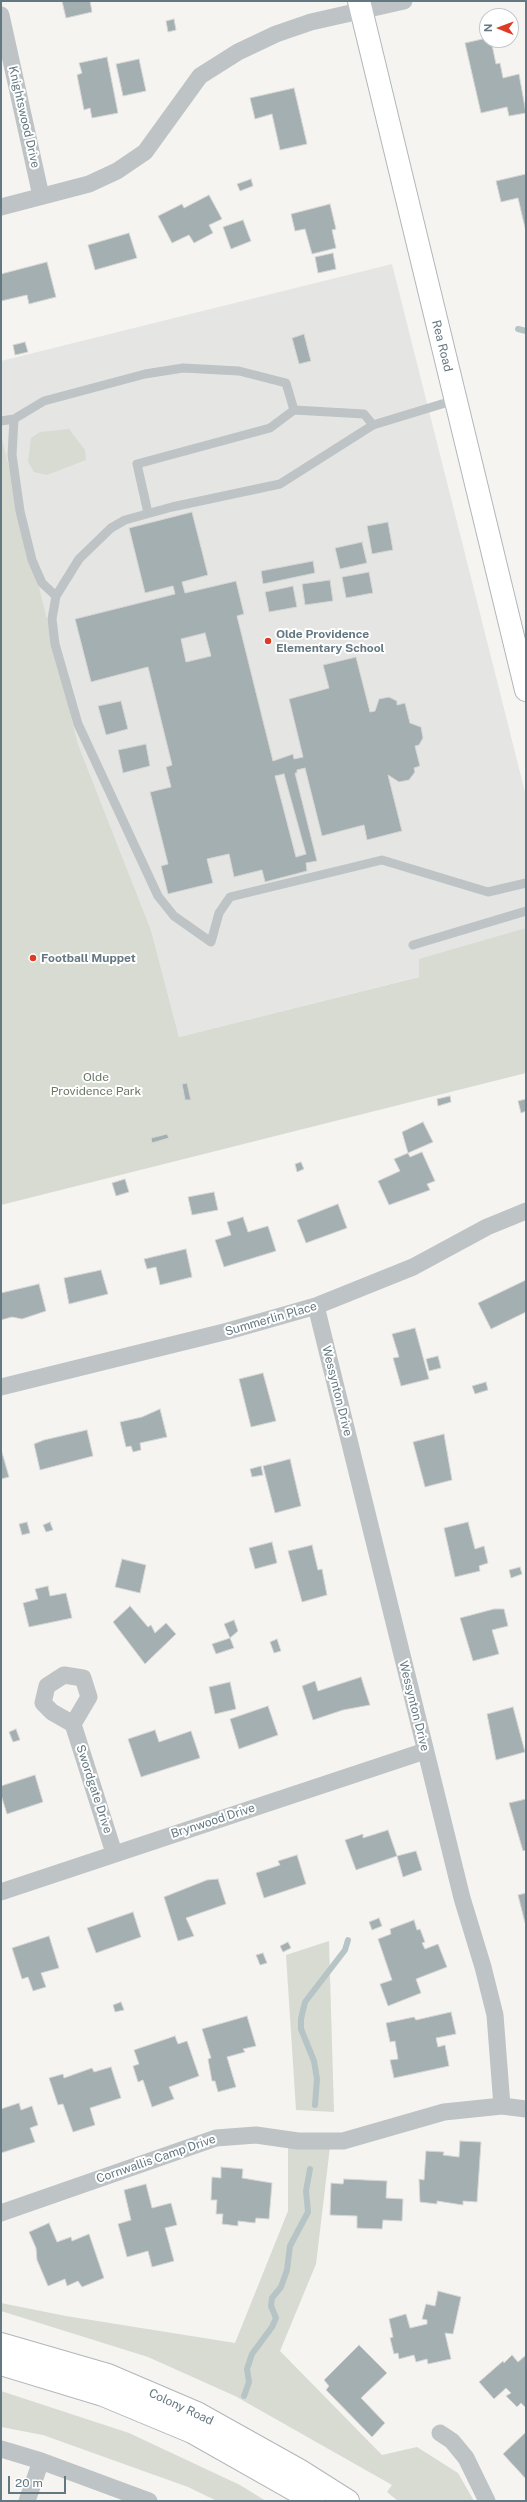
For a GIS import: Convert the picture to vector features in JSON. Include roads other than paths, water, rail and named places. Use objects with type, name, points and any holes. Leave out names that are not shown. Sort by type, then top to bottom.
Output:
[{"type":"main road","name":"Rea Road","points":[[360,6],[526,690]]},
{"type":"main road","name":"Colony Road","points":[[1,2344],[108,2375],[197,2412],[299,2470],[348,2501]]},
{"type":"main road","name":"Colony Road","points":[[1,2364],[103,2395],[192,2432],[314,2501]]},
{"type":"street","points":[[1,206],[90,184],[117,172],[135,160],[162,132],[177,106],[200,76],[238,52],[276,34],[360,6],[404,1]]},
{"type":"street","name":"Knightswood Drive","points":[[1,15],[41,196]]},
{"type":"street","name":"Summerlin Place","points":[[1,1387],[228,1331],[316,1306],[412,1268],[487,1227],[526,1211]]},
{"type":"street","name":"Wessynton Drive","points":[[316,1306],[462,1898],[483,1967],[495,2015],[502,2106]]},
{"type":"street","name":"Swordgate Drive","points":[[73,1724],[114,1854]]},
{"type":"street","name":"Brynwood Drive","points":[[1,1892],[426,1751]]},
{"type":"street","name":"Cornwallis Camp Drive","points":[[1,2213],[216,2138],[256,2135],[298,2141],[343,2141],[444,2112],[502,2106],[526,2109]]},
{"type":"street","points":[[440,2432],[452,2441],[466,2458],[487,2501]]},
{"type":"street","points":[[1,2449],[41,2461],[149,2501]]},
{"type":"street","points":[[27,2501],[41,2461]]},
{"type":"lane","points":[[1,421],[14,419],[44,401],[145,374],[183,368],[239,371],[286,383],[294,410]]},
{"type":"lane","points":[[455,400],[373,425],[280,484],[148,513],[125,520],[111,528],[79,559],[56,596],[52,619],[55,644],[78,724],[158,896],[174,916],[211,942],[219,912],[230,897],[382,860],[488,892],[526,883]]},
{"type":"lane","points":[[148,513],[137,464],[270,428],[294,410],[364,414],[373,425]]},
{"type":"lane","points":[[14,419],[12,455],[20,511],[32,560],[42,582],[56,596]]},
{"type":"lane","points":[[413,945],[526,911]]},
{"type":"waterway","points":[[518,329],[526,331]]},
{"type":"waterway","points":[[315,2105],[317,2079],[314,2061],[301,2029],[301,2019],[305,2002],[345,1950],[348,1940]]},
{"type":"waterway","points":[[244,2396],[249,2382],[247,2369],[252,2354],[272,2327],[276,2318],[271,2306],[272,2298],[281,2287],[287,2270],[290,2246],[308,2212],[306,2191],[310,2169]]},
{"type":"place","name":"Olde Providence Elementary School","points":[[268,641]]},
{"type":"place","name":"Football Muppet","points":[[33,958]]},
{"type":"park label","name":"Olde Providence Park","points":[[96,1084]]}]
